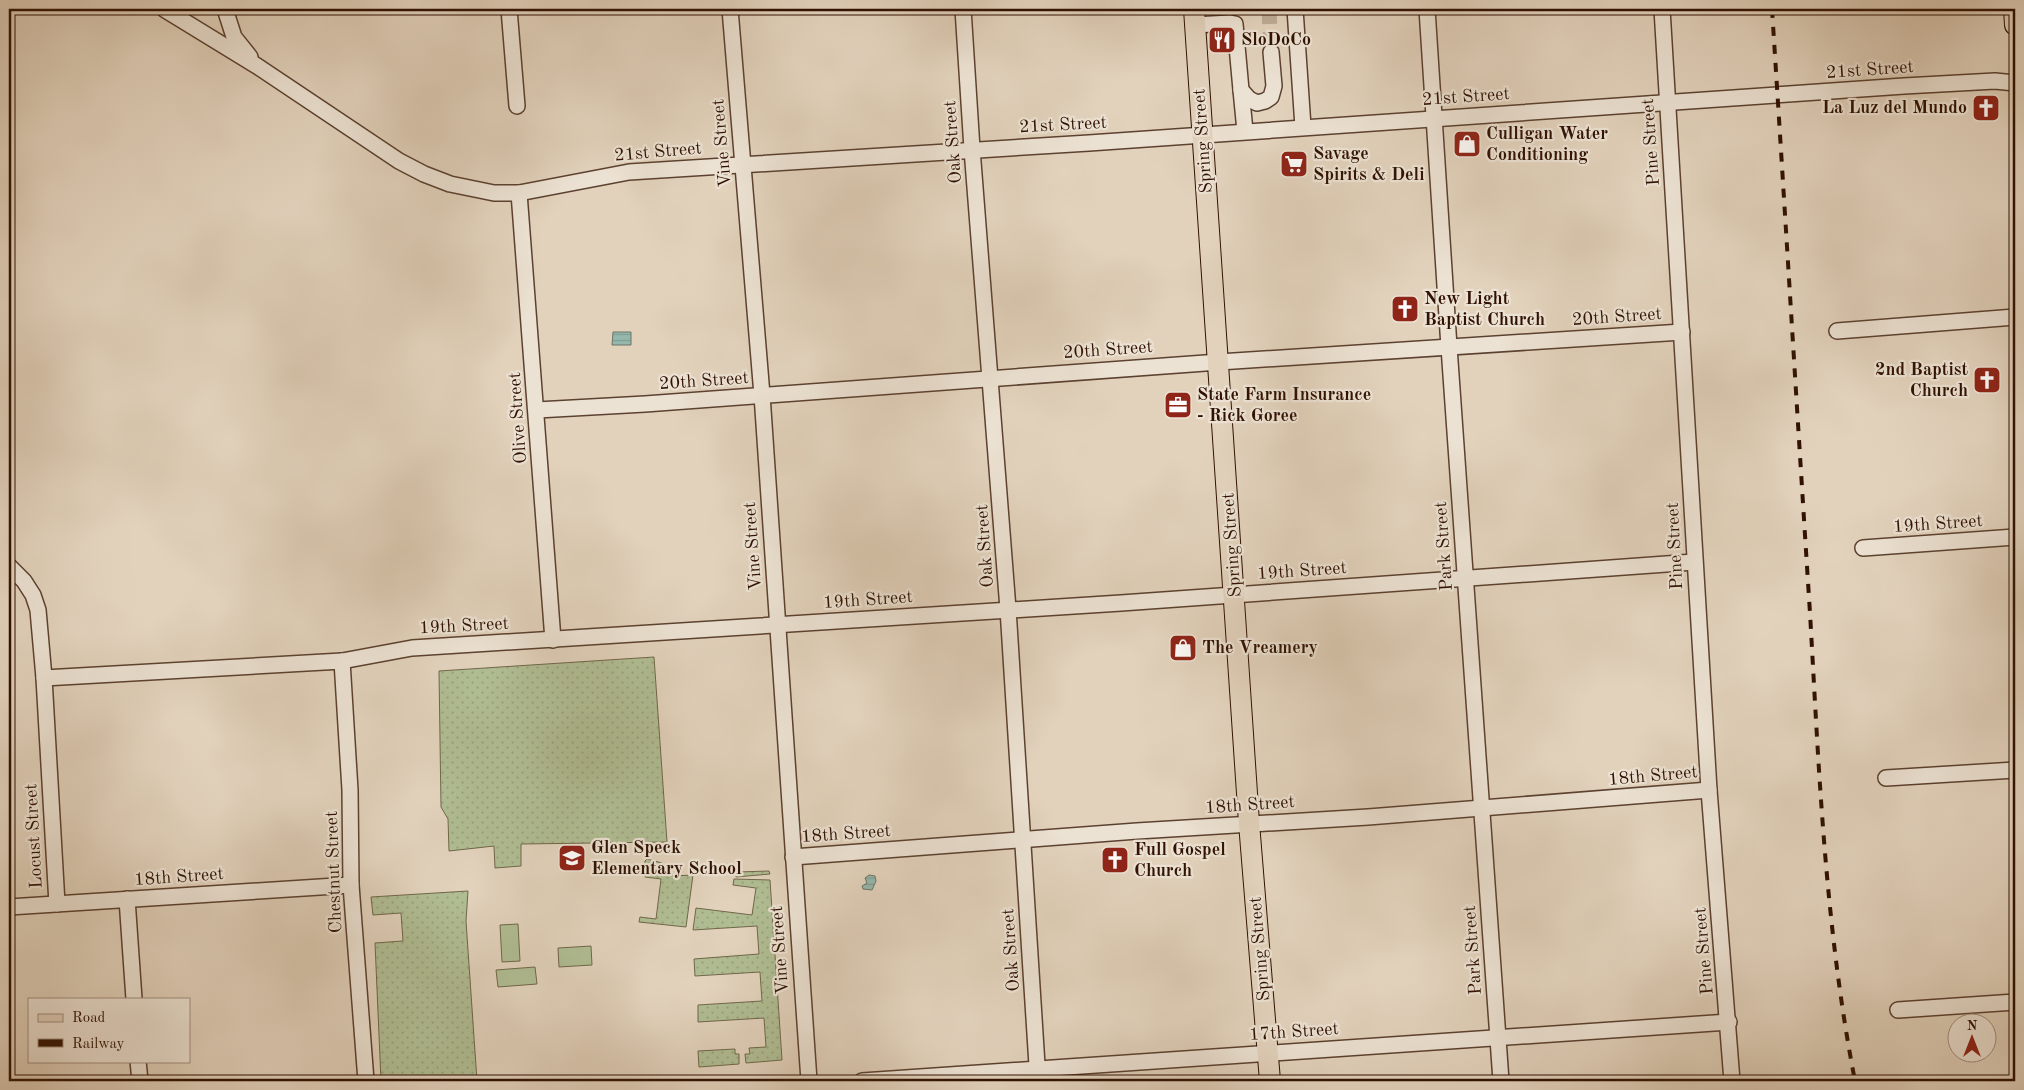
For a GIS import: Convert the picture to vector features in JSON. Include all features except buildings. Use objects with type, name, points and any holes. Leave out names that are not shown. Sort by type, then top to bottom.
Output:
[{"type":"main road","points":[[2014,9],[2015,25]]},
{"type":"main road","name":"Spring Street","points":[[1195,17],[1249,824],[1270,1081]]},
{"type":"street","name":"21st Street","points":[[164,9],[257,66],[399,161],[424,174],[450,184],[494,193],[519,193],[629,172],[1089,143],[1904,86],[1996,81],[2015,83]]},
{"type":"street","points":[[225,9],[234,38],[257,66]]},
{"type":"street","points":[[509,9],[517,106]]},
{"type":"street","name":"Vine Street","points":[[730,9],[762,395],[808,1081]]},
{"type":"street","name":"Oak Street","points":[[963,9],[1008,609],[1038,1076]]},
{"type":"street","points":[[1295,9],[1303,127]]},
{"type":"street","name":"Park Street","points":[[1427,9],[1501,1081]]},
{"type":"street","name":"Pine Street","points":[[1662,9],[1694,562],[1709,790],[1732,1081]]},
{"type":"street","points":[[1195,17],[1224,16],[1235,24],[1245,131]]},
{"type":"street","points":[[1241,90],[1249,99],[1257,103],[1271,97],[1274,86],[1271,52]]},
{"type":"street","name":"Olive Street","points":[[519,193],[553,640]]},
{"type":"street","points":[[1837,331],[2015,317]]},
{"type":"street","name":"20th Street","points":[[537,410],[990,377],[1682,332]]},
{"type":"street","name":"19th Street","points":[[1863,548],[2015,537]]},
{"type":"street","name":"19th Street","points":[[44,678],[342,661],[412,648],[1235,595],[1694,562]]},
{"type":"street","name":"Locust Street","points":[[9,566],[24,581],[33,595],[38,610],[44,678],[57,904]]},
{"type":"street","name":"Chestnut Street","points":[[342,661],[350,790],[351,885],[366,1081]]},
{"type":"street","points":[[1886,778],[2015,770]]},
{"type":"street","name":"18th Street","points":[[792,857],[1368,817],[1709,790]]},
{"type":"street","name":"18th Street","points":[[9,907],[351,885]]},
{"type":"street","points":[[127,899],[134,998]]},
{"type":"street","points":[[1898,1010],[2015,1002]]},
{"type":"street","name":"17th Street","points":[[862,1081],[1038,1076],[1268,1052],[1728,1022]]},
{"type":"street","points":[[138,1062],[140,1081]]},
{"type":"green space","points":[[654,657],[667,842],[521,844],[521,866],[495,868],[494,846],[449,851],[448,819],[441,807],[439,671]]},
{"type":"green space","points":[[647,859],[662,863],[664,873],[672,873],[672,876],[693,875],[686,927],[639,922],[640,917],[656,919],[661,879],[645,877],[645,861]]},
{"type":"green space","points":[[769,871],[770,874],[736,877],[737,872]]},
{"type":"green space","points":[[734,879],[770,880],[782,1060],[746,1063],[745,1054],[750,1054],[749,1048],[766,1047],[764,1018],[698,1022],[698,1005],[762,1001],[760,972],[695,976],[694,959],[759,954],[757,926],[693,930],[696,908],[752,915],[756,888],[733,885]]},
{"type":"green space","points":[[468,891],[466,921],[477,1081],[381,1081],[375,943],[403,941],[401,913],[373,915],[371,897]]},
{"type":"green space","points":[[518,924],[520,961],[502,962],[500,925]]},
{"type":"green space","points":[[591,946],[592,965],[559,967],[558,948]]},
{"type":"green space","points":[[535,967],[537,984],[498,987],[496,970]]},
{"type":"green space","points":[[735,1049],[735,1054],[739,1054],[739,1064],[699,1067],[698,1051]]},
{"type":"water","points":[[613,332],[631,332],[631,345],[612,345]]},
{"type":"water","points":[[869,875],[875,876],[876,881],[872,890],[863,889],[862,886],[867,883],[865,878]]},
{"type":"tunnel","points":[[1269,9],[1271,52]]},
{"type":"railway","points":[[1772,9],[1820,789],[1830,907],[1845,1023],[1855,1081]]},
{"type":"place","name":"SloDoCo","points":[[1222,40]]},
{"type":"place","name":"La Luz del Mundo","points":[[1986,108]]},
{"type":"place","name":"Culligan Water Conditioning","points":[[1467,144]]},
{"type":"place","name":"Savage Spirits & Deli","points":[[1294,164]]},
{"type":"place","name":"New Light Baptist Church","points":[[1405,309]]},
{"type":"place","name":"2nd Baptist Church","points":[[1987,380]]},
{"type":"place","name":"State Farm Insurance - Rick Goree","points":[[1178,405]]},
{"type":"place","name":"The Vreamery","points":[[1183,648]]},
{"type":"place","name":"Glen Speck Elementary School","points":[[572,858]]},
{"type":"place","name":"Full Gospel Church","points":[[1115,860]]}]
